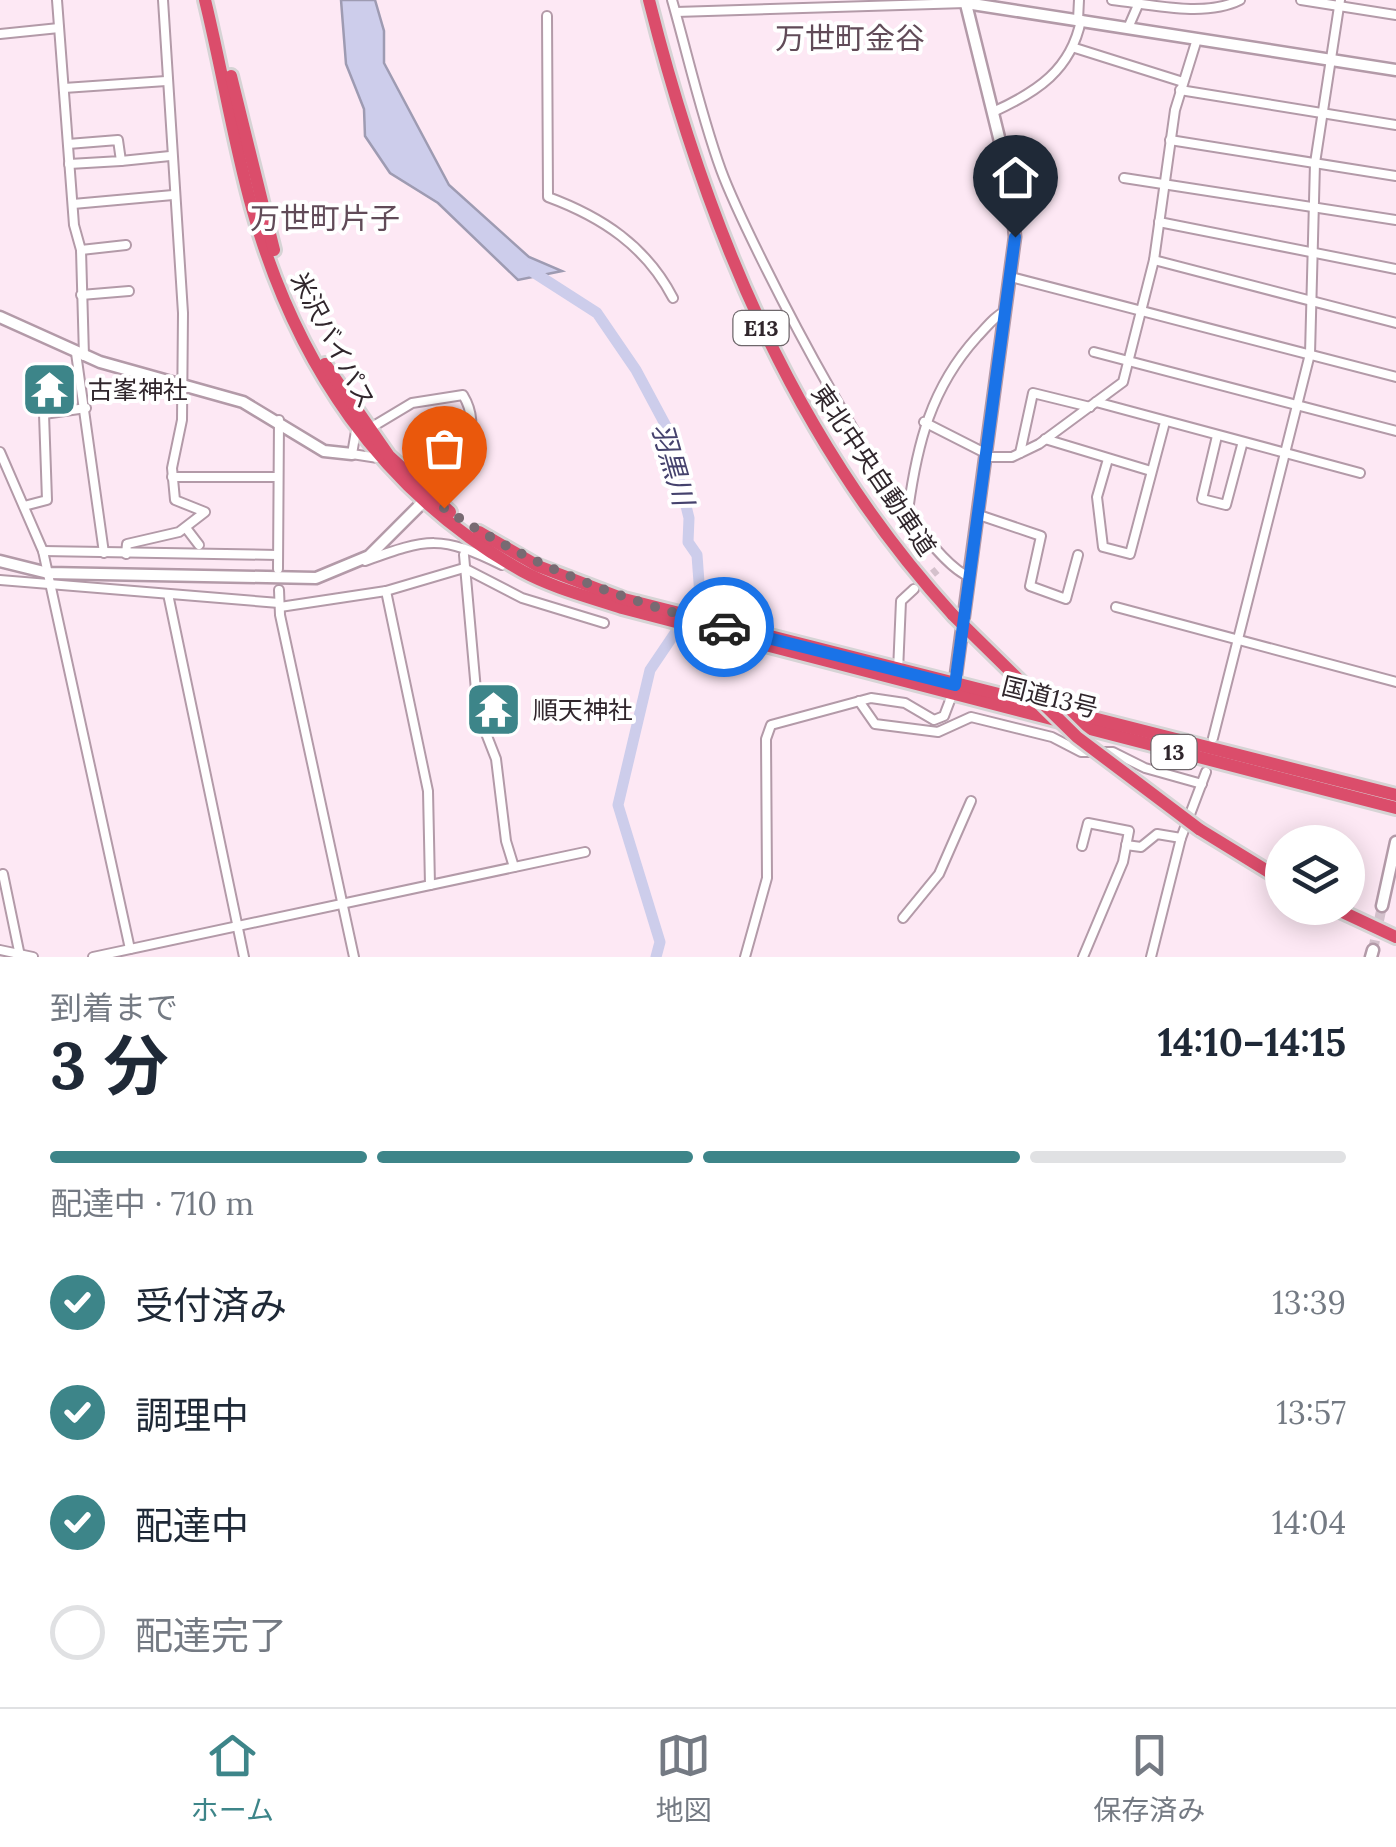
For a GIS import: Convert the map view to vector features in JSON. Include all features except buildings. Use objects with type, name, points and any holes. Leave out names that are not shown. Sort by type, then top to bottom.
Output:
[{"type":"highway","name":"米沢バイパス","points":[[205,0],[263,246],[303,342],[362,431],[427,499]]},
{"type":"highway","name":"米沢バイパス","points":[[214,0],[272,244],[317,350],[378,458],[427,499]]},
{"type":"highway","name":"東北中央自動車道","points":[[652,0],[699,176],[770,348],[864,504],[956,613],[1077,738],[1199,826],[1265,867]]},
{"type":"highway","name":"国道13号","points":[[427,499],[535,576],[623,604],[739,637],[1396,795]]},
{"type":"highway","name":"国道13号","points":[[427,499],[526,560],[623,604]]},
{"type":"highway","name":"国道13号","points":[[739,637],[898,672],[1396,808]]},
{"type":"highway","points":[[1365,918],[1396,934]]},
{"type":"highway","points":[[1365,921],[1396,934]]},
{"type":"street","points":[[58,0],[72,204],[81,250],[80,355],[104,553]]},
{"type":"street","points":[[126,554],[126,544],[186,528],[205,512],[175,500],[172,477],[183,384],[183,313],[170,156],[164,0]]},
{"type":"street","points":[[672,0],[734,201],[833,396],[946,563],[970,577]]},
{"type":"street","points":[[735,0],[735,11]]},
{"type":"street","points":[[1038,13],[1039,0]]},
{"type":"street","points":[[993,112],[1039,91],[1075,48],[1079,0]]},
{"type":"street","points":[[1112,0],[1138,6],[1222,7],[1240,0]]},
{"type":"street","points":[[1302,0],[1340,3],[1396,15]]},
{"type":"street","points":[[745,957],[767,878],[767,732],[778,722],[859,701],[893,700],[934,720],[944,716],[954,690],[1011,277],[1014,214],[965,2]]},
{"type":"street","points":[[676,12],[995,3],[1396,70]]},
{"type":"street","points":[[1213,738],[1310,354],[1315,163],[1340,3]]},
{"type":"street","points":[[1128,28],[1138,6]]},
{"type":"street","points":[[547,16],[548,197],[609,224],[642,254],[673,298]]},
{"type":"street","points":[[0,34],[60,28]]},
{"type":"street","points":[[924,422],[987,456],[1020,452],[1045,439],[1123,382],[1154,260],[1170,140],[1197,39]]},
{"type":"street","points":[[1075,48],[1182,86],[1396,125]]},
{"type":"street","points":[[64,88],[166,81]]},
{"type":"street","points":[[68,144],[118,140],[121,161]]},
{"type":"street","points":[[1170,140],[1396,176]]},
{"type":"street","points":[[70,164],[170,156]]},
{"type":"street","points":[[1124,178],[1396,220]]},
{"type":"street","points":[[72,204],[174,195]]},
{"type":"street","points":[[1159,222],[1396,270]]},
{"type":"street","points":[[81,250],[126,246]]},
{"type":"street","points":[[1154,260],[1396,323]]},
{"type":"street","points":[[1011,277],[1396,377]]},
{"type":"street","points":[[81,295],[129,291]]},
{"type":"street","points":[[908,511],[924,422],[953,365],[1006,310]]},
{"type":"street","points":[[0,317],[80,355],[243,402],[324,451],[378,458]]},
{"type":"street","points":[[1094,352],[1396,431]]},
{"type":"street","points":[[1020,452],[1033,393],[1093,404],[1360,474]]},
{"type":"street","points":[[352,454],[362,431],[412,404],[463,395],[470,420],[468,448],[386,543],[358,564]]},
{"type":"street","points":[[24,506],[47,500],[44,414],[86,408]]},
{"type":"street","points":[[278,420],[278,569]]},
{"type":"street","points":[[1108,459],[1097,497],[1102,547],[1130,554],[1165,422]]},
{"type":"street","points":[[1218,436],[1202,499],[1226,505],[1242,444]]},
{"type":"street","points":[[1045,439],[1151,471]]},
{"type":"street","points":[[0,452],[43,551],[130,949]]},
{"type":"street","points":[[172,477],[276,477]]},
{"type":"street","points":[[979,516],[1041,536],[1030,586],[1066,599],[1078,555]]},
{"type":"street","points":[[186,528],[199,545]]},
{"type":"street","points":[[155,538],[156,554]]},
{"type":"street","points":[[0,580],[300,580],[358,564],[407,544],[442,540],[535,576]]},
{"type":"street","points":[[43,551],[278,555]]},
{"type":"street","points":[[464,555],[478,713],[496,759],[506,841],[514,867]]},
{"type":"street","points":[[0,561],[49,579],[280,605],[386,591],[464,568],[522,598],[604,623]]},
{"type":"street","points":[[938,570],[946,563]]},
{"type":"street","points":[[898,672],[901,601],[914,589]]},
{"type":"street","points":[[279,590],[354,957]]},
{"type":"street","points":[[386,591],[429,798],[430,886]]},
{"type":"street","points":[[168,594],[244,957]]},
{"type":"street","points":[[1116,607],[1396,682]]},
{"type":"street","points":[[859,701],[874,724],[938,732],[971,717],[1052,737],[1081,752],[1113,752],[1136,764],[1202,784]]},
{"type":"street","points":[[1151,957],[1182,838],[1206,772]]},
{"type":"street","points":[[902,918],[939,874],[971,801]]},
{"type":"street","points":[[1082,846],[1088,823],[1129,831],[1083,957]]},
{"type":"street","points":[[1126,846],[1142,848],[1158,834],[1182,838]]},
{"type":"street","points":[[1382,906],[1396,842]]},
{"type":"street","points":[[93,957],[586,852]]},
{"type":"street","points":[[4,874],[20,956]]},
{"type":"street","points":[[0,950],[34,957]]},
{"type":"water","points":[[341,0],[375,0],[384,31],[384,63],[449,185],[529,257],[562,271],[518,280],[438,203],[390,173],[365,136],[364,109],[346,64]]},
{"type":"waterway","name":"羽黒川","points":[[530,270],[597,313],[636,370],[666,426],[689,518],[688,542],[697,555],[700,596],[650,670],[618,805],[660,942],[656,957]]},
{"type":"tunnel","points":[[914,589],[937,570]]},
{"type":"tunnel","points":[[1373,950],[1382,906]]},
{"type":"way so far","points":[[444,508],[488,538],[552,572],[624,599],[724,627]]},
{"type":"place","name":"古峯神社","points":[[49,390]]},
{"type":"place","name":"順天神社","points":[[494,710]]},
{"type":"district","name":"万世町金谷","points":[[850,39]]},
{"type":"district","name":"万世町片子","points":[[325,219]]},
{"type":"route","points":[[724,627],[955,685],[1015,237]]}]
